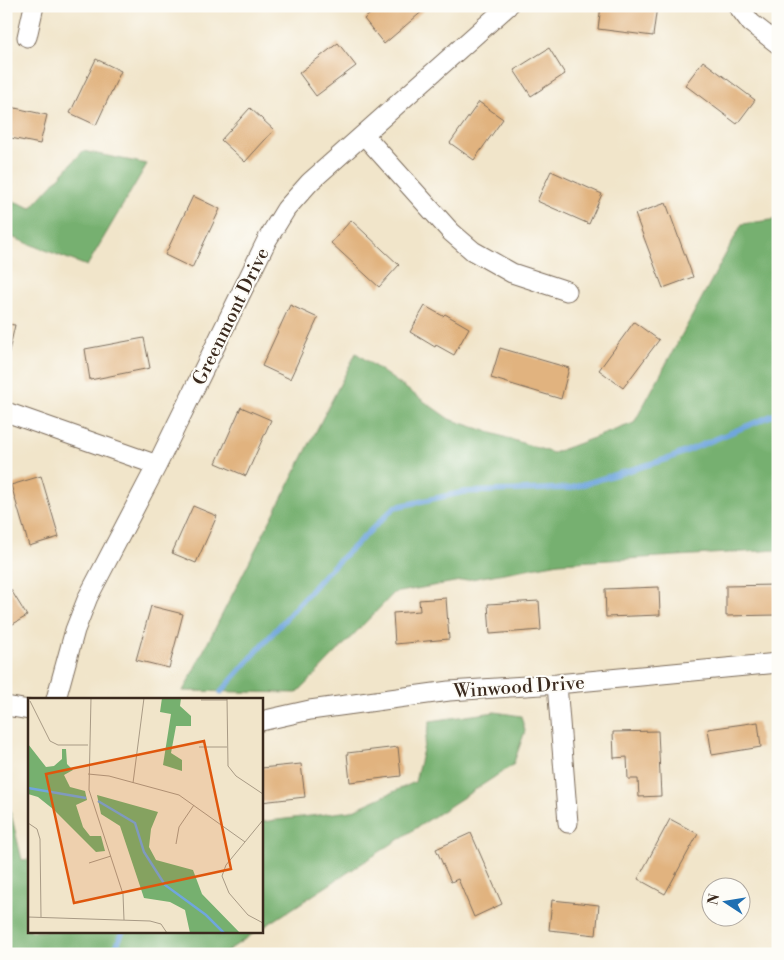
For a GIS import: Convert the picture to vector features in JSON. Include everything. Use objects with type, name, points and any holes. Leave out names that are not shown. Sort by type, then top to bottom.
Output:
[{"type":"street","points":[[27,38],[34,6]]},
{"type":"street","name":"Greenmont Drive","points":[[56,698],[72,638],[88,597],[157,464],[272,232],[286,210],[310,182],[508,6]]},
{"type":"street","points":[[738,6],[751,23],[778,44]]},
{"type":"street","points":[[364,136],[452,232],[474,251],[512,273],[567,291]]},
{"type":"street","points":[[6,412],[157,464]]},
{"type":"street","name":"Winwood Drive","points":[[262,721],[310,710],[372,700],[449,691],[557,684],[778,663]]},
{"type":"street","points":[[557,684],[568,823]]},
{"type":"street","points":[[6,706],[28,710]]},
{"type":"green space","points":[[83,151],[147,164],[87,266],[6,235],[6,198],[31,208]]},
{"type":"green space","points":[[778,219],[778,550],[559,563],[394,593],[297,693],[183,691],[356,353],[449,419],[553,453],[634,423],[742,224]]},
{"type":"green space","points":[[495,712],[521,716],[525,731],[513,765],[262,928],[262,822],[351,811],[415,782],[430,721]]},
{"type":"green space","points":[[6,801],[8,801],[22,860],[28,859],[28,932],[256,932],[223,954],[6,954]]},
{"type":"building","points":[[380,6],[423,6],[425,9],[384,44],[364,19]]},
{"type":"building","points":[[601,6],[657,6],[653,36],[598,29]]},
{"type":"building","points":[[338,43],[356,66],[316,96],[299,73]]},
{"type":"building","points":[[549,48],[565,74],[531,96],[514,70]]},
{"type":"building","points":[[96,59],[121,71],[96,125],[70,113]]},
{"type":"building","points":[[703,61],[755,100],[737,124],[685,85]]},
{"type":"building","points":[[479,102],[503,119],[474,160],[450,143]]},
{"type":"building","points":[[6,106],[47,115],[40,144],[6,137]]},
{"type":"building","points":[[250,108],[274,130],[245,162],[221,140]]},
{"type":"building","points":[[551,171],[602,194],[589,224],[537,201]]},
{"type":"building","points":[[193,196],[220,209],[192,268],[165,255]]},
{"type":"building","points":[[666,203],[693,277],[663,288],[635,214]]},
{"type":"building","points":[[351,220],[399,265],[379,287],[331,243]]},
{"type":"building","points":[[290,305],[318,318],[290,379],[262,366]]},
{"type":"building","points":[[425,306],[443,316],[445,314],[469,328],[454,355],[436,345],[435,347],[410,332]]},
{"type":"building","points":[[634,322],[659,340],[623,388],[599,370]]},
{"type":"building","points":[[6,324],[15,325],[8,356],[6,355]]},
{"type":"building","points":[[144,338],[150,368],[90,380],[85,349]]},
{"type":"building","points":[[500,348],[569,368],[561,399],[491,378]]},
{"type":"building","points":[[241,407],[271,420],[246,476],[216,463]]},
{"type":"building","points":[[41,476],[59,537],[29,546],[11,485]]},
{"type":"building","points":[[193,506],[217,516],[196,563],[172,553]]},
{"type":"building","points":[[775,585],[776,615],[726,616],[726,586]]},
{"type":"building","points":[[659,587],[660,615],[606,617],[605,589]]},
{"type":"building","points":[[11,590],[27,616],[6,628],[6,593]]},
{"type":"building","points":[[446,598],[449,639],[395,644],[393,613],[420,611],[419,600]]},
{"type":"building","points":[[539,601],[541,630],[490,634],[488,604]]},
{"type":"building","points":[[151,606],[183,614],[169,668],[136,660]]},
{"type":"building","points":[[758,722],[761,747],[712,755],[708,729]]},
{"type":"building","points":[[658,731],[661,796],[639,797],[638,779],[628,779],[627,757],[614,758],[613,732]]},
{"type":"building","points":[[398,747],[401,776],[350,782],[347,753]]},
{"type":"building","points":[[301,764],[305,797],[262,802],[262,768]]},
{"type":"building","points":[[670,819],[698,834],[665,894],[638,879]]},
{"type":"building","points":[[471,833],[502,904],[474,917],[458,879],[451,882],[436,849]]},
{"type":"building","points":[[552,900],[599,905],[596,935],[549,930]]},
{"type":"waterway","points":[[221,692],[326,573],[395,507],[464,492],[571,488],[670,458],[778,413]]},
{"type":"waterway","points":[[113,954],[123,932]]}]
